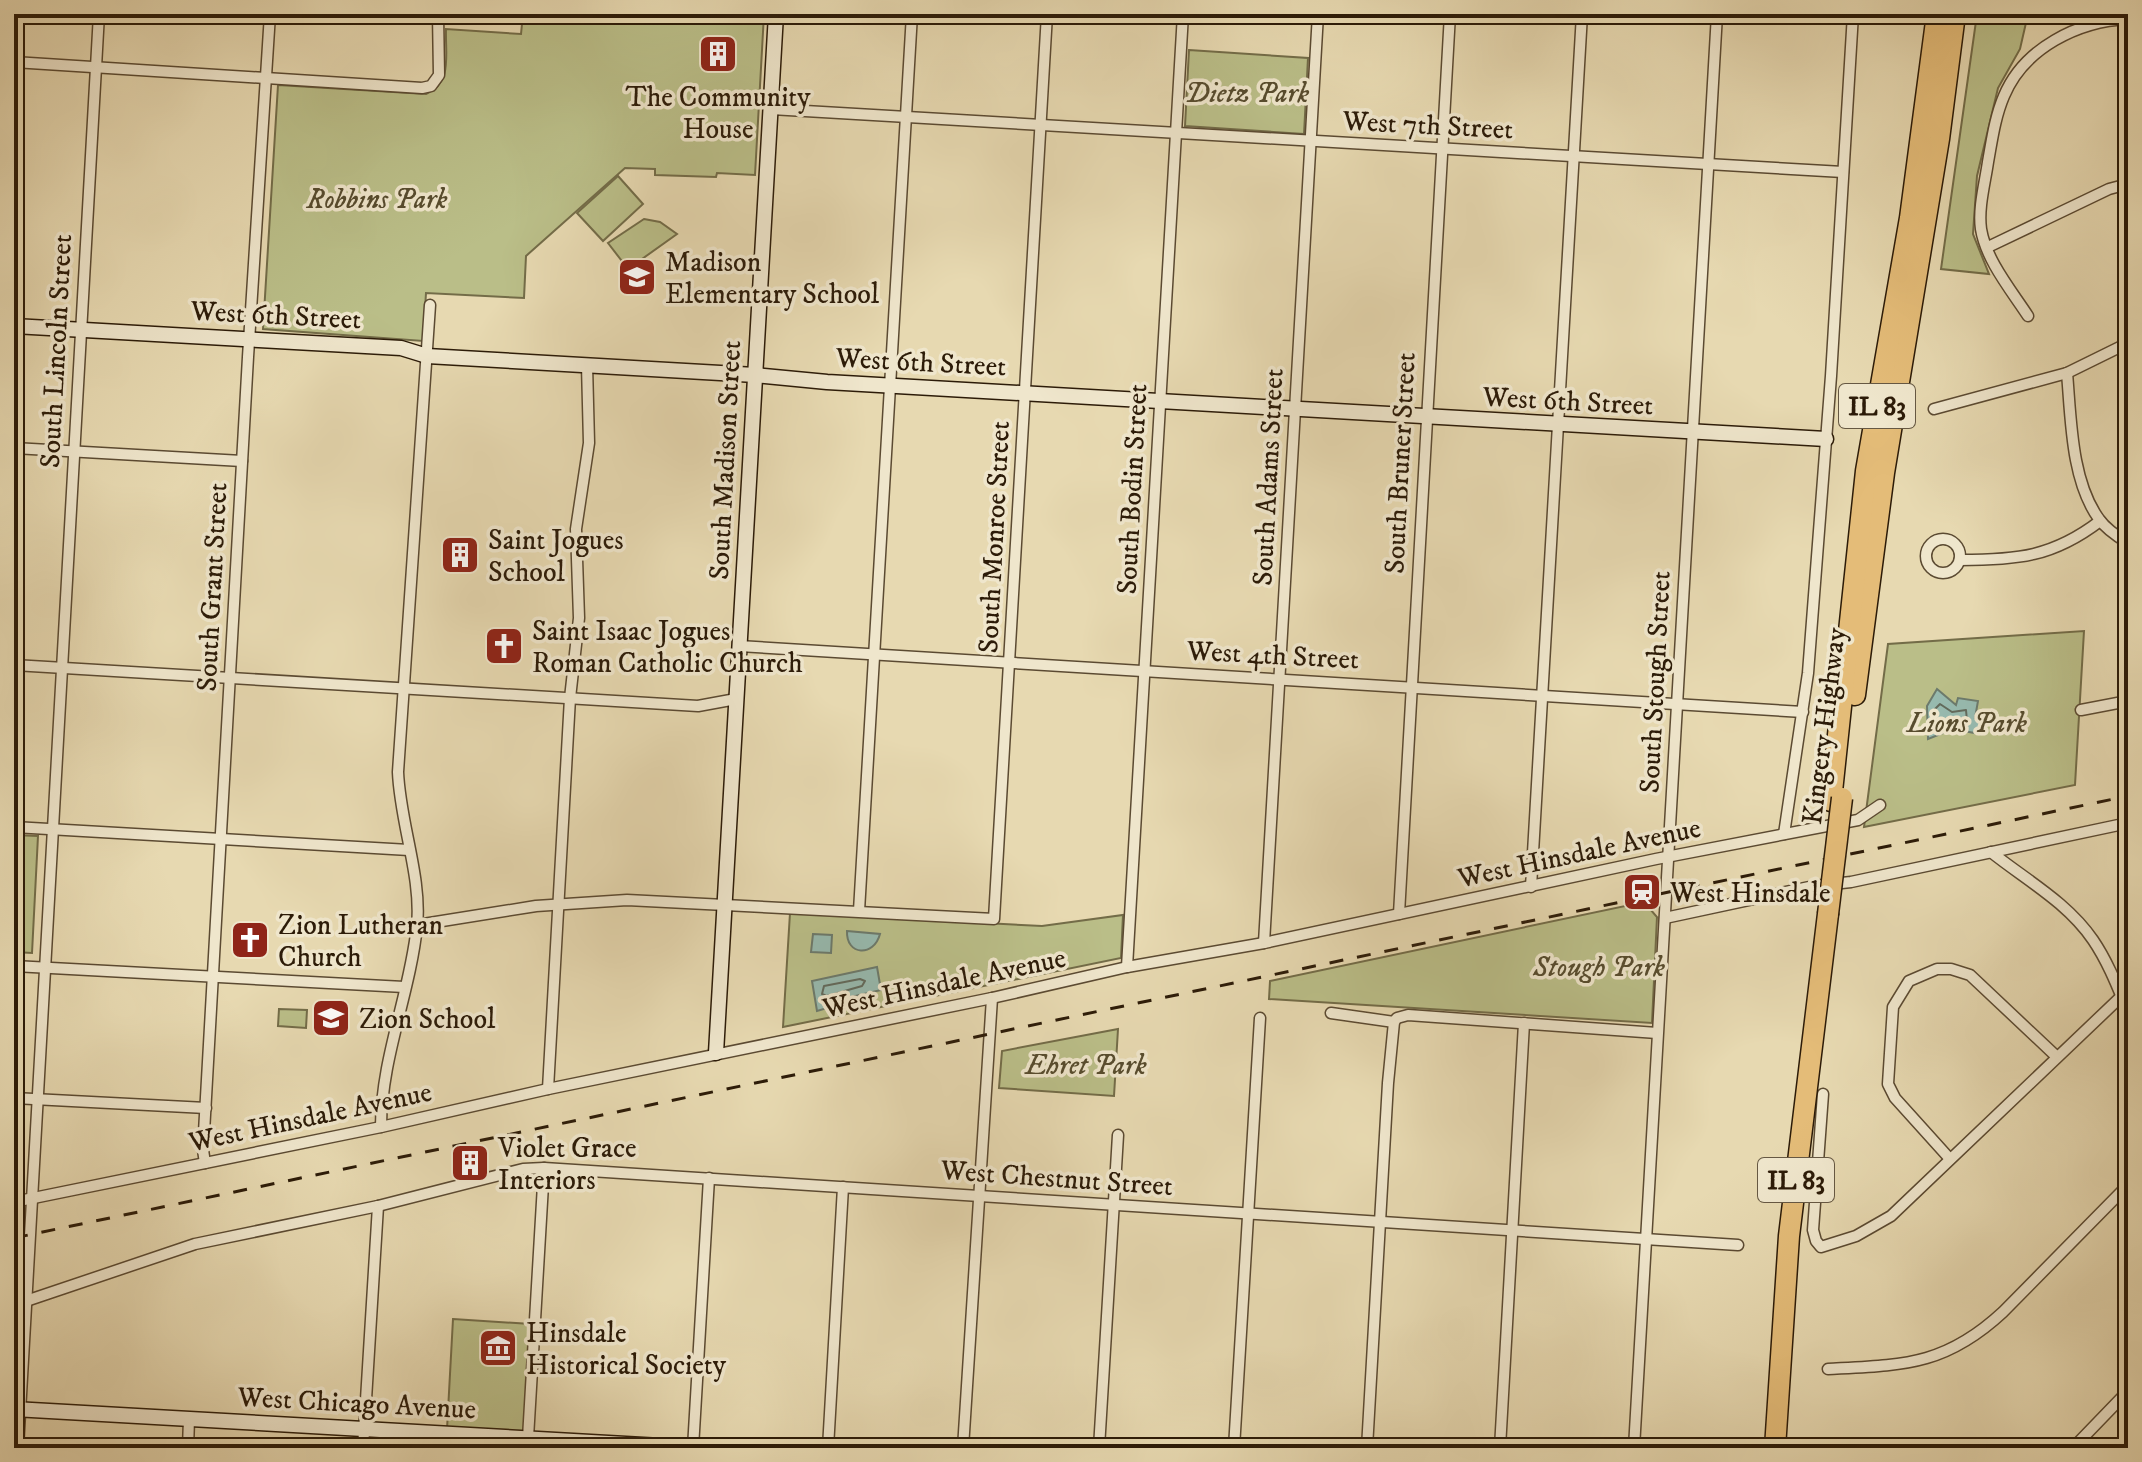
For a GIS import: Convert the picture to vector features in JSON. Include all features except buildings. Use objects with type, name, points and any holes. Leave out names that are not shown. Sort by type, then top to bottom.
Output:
[{"type":"highway","name":"Kingery Highway","points":[[1836,799],[1866,471],[1910,218],[1937,14]]},
{"type":"highway","name":"Kingery Highway","points":[[1775,1448],[1789,1236],[1836,799],[1884,473],[1939,139],[1955,14]]},
{"type":"highway","name":"Kingery Highway","points":[[1763,1448],[1779,1215],[1822,914]]},
{"type":"street","name":"South Lincoln Street","points":[[18,1448],[17,1409],[26,1301],[99,14]]},
{"type":"street","name":"South Grant Street","points":[[205,1163],[242,461],[270,14]]},
{"type":"street","points":[[14,62],[422,88],[436,81],[440,66],[438,14]]},
{"type":"street","name":"South Madison Street","points":[[716,1053],[776,14]]},
{"type":"street","points":[[417,925],[559,904],[627,900],[859,911],[912,14]]},
{"type":"street","name":"South Monroe Street","points":[[859,911],[994,919],[1047,14]]},
{"type":"street","name":"South Bodin Street","points":[[1127,967],[1183,14]]},
{"type":"street","name":"South Adams Street","points":[[1264,943],[1318,14]]},
{"type":"street","name":"South Bruner Street","points":[[1399,914],[1450,14]]},
{"type":"street","points":[[1531,887],[1582,14]]},
{"type":"street","name":"South Stough Street","points":[[1634,1448],[1717,14]]},
{"type":"street","points":[[1784,834],[1808,673],[1853,14]]},
{"type":"street","points":[[2028,316],[2000,273],[1981,229],[1994,130],[2010,84],[2032,56],[2067,34],[2127,17]]},
{"type":"street","name":"West 7th Street","points":[[771,109],[1843,172]]},
{"type":"street","points":[[1988,247],[2109,189],[2128,184]]},
{"type":"street","points":[[381,1127],[388,1059],[417,925],[398,772],[430,305]]},
{"type":"street","name":"West 6th Street","points":[[14,326],[401,348],[427,356],[890,386],[1826,439]]},
{"type":"street","points":[[1934,409],[2067,373],[2128,343]]},
{"type":"street","points":[[548,1089],[570,698],[579,618],[576,529],[589,443],[587,365]]},
{"type":"street","points":[[2067,373],[2076,458],[2091,505],[2100,521],[2128,543]]},
{"type":"street","points":[[14,448],[242,461]]},
{"type":"street","points":[[1960,560],[2020,558],[2041,554],[2078,538],[2100,521]]},
{"type":"street","name":"West 4th Street","points":[[739,646],[1803,712]]},
{"type":"street","points":[[14,665],[698,706],[736,699]]},
{"type":"street","points":[[2081,710],[2128,701]]},
{"type":"street","name":"West Hinsdale Avenue","points":[[14,1202],[381,1127],[716,1053],[992,998],[1127,967],[1264,943],[1858,820],[1880,805]]},
{"type":"street","points":[[1665,918],[2128,823]]},
{"type":"street","points":[[14,827],[409,850]]},
{"type":"street","points":[[1991,852],[2049,894],[2080,923],[2125,993],[2128,1012]]},
{"type":"street","points":[[14,966],[404,987]]},
{"type":"street","points":[[1950,1159],[1895,1098],[1888,1084],[1892,1014],[1897,999],[1909,981],[1937,969],[1951,969],[1970,975],[2057,1057]]},
{"type":"street","points":[[1823,1094],[1813,1230],[1821,1247],[1856,1236],[1891,1216],[2125,993]]},
{"type":"street","points":[[963,1448],[992,998]]},
{"type":"street","points":[[1331,1013],[1396,1020],[1408,1015],[1657,1033]]},
{"type":"street","points":[[1234,1448],[1260,1018]]},
{"type":"street","points":[[1367,1448],[1388,1083],[1396,1020]]},
{"type":"street","points":[[1500,1448],[1524,1023]]},
{"type":"street","points":[[14,1098],[206,1108]]},
{"type":"street","points":[[1099,1448],[1118,1135]]},
{"type":"street","points":[[528,1438],[544,1168]]},
{"type":"street","name":"West Chestnut Street","points":[[26,1301],[195,1244],[378,1206],[523,1169],[544,1168],[1738,1245]]},
{"type":"street","points":[[694,1448],[709,1178]]},
{"type":"street","points":[[1828,1369],[1916,1363],[1961,1345],[2003,1312],[2128,1185]]},
{"type":"street","points":[[828,1448],[843,1187]]},
{"type":"street","points":[[363,1448],[378,1206]]},
{"type":"street","points":[[2073,1448],[2128,1391]]},
{"type":"street","name":"West Chicago Avenue","points":[[17,1409],[528,1438],[559,1444],[694,1448]]},
{"type":"street","points":[[188,1448],[189,1419]]},
{"type":"green space","name":"Robbins Park","points":[[523,14],[764,14],[755,175],[655,175],[655,169],[625,168],[526,256],[524,298],[426,293],[423,341],[263,329],[278,85],[426,94],[435,89],[444,75],[446,29],[521,34]]},
{"type":"green space","points":[[1977,14],[2028,14],[2020,49],[1998,88],[1977,176],[1973,234],[1989,274],[1941,269]]},
{"type":"green space","name":"Dietz Park","points":[[1189,50],[1308,58],[1304,134],[1185,126]]},
{"type":"green space","points":[[618,176],[643,204],[603,241],[577,213]]},
{"type":"green space","points":[[644,219],[660,222],[677,234],[628,269],[608,243]]},
{"type":"green space","name":"Lions Park","points":[[2084,631],[2075,785],[1864,827],[1888,644]]},
{"type":"green space","points":[[14,835],[38,836],[32,953],[14,952]]},
{"type":"green space","name":"Stough Park","points":[[1644,902],[1657,917],[1652,1023],[1269,999],[1270,981]]},
{"type":"green space","points":[[790,913],[1042,926],[1123,915],[1121,958],[783,1027]]},
{"type":"green space","points":[[279,1009],[307,1010],[306,1028],[278,1026]]},
{"type":"green space","name":"Ehret Park","points":[[1118,1029],[1114,1096],[999,1088],[1002,1051]]},
{"type":"green space","points":[[453,1319],[531,1324],[524,1433],[447,1429]]},
{"type":"water","points":[[1937,689],[1956,705],[1958,698],[1978,701],[1975,718],[1983,720],[1980,734],[1953,729],[1928,739],[1927,706]]},
{"type":"water","points":[[847,931],[880,934],[872,947],[861,950],[851,945]]},
{"type":"water","points":[[813,934],[832,935],[831,953],[811,952]]},
{"type":"water","points":[[877,967],[881,990],[834,1001],[834,1006],[817,1011],[812,981]]},
{"type":"railway","points":[[14,1238],[2128,796]]},
{"type":"place","name":"The Community House","points":[[718,54]]},
{"type":"place","name":"Madison Elementary School","points":[[637,277]]},
{"type":"place","name":"Saint Jogues School","points":[[460,555]]},
{"type":"place","name":"Saint Isaac Jogues Roman Catholic Church","points":[[504,646]]},
{"type":"place","name":"West Hinsdale","points":[[1642,892]]},
{"type":"place","name":"Zion Lutheran Church","points":[[250,940]]},
{"type":"place","name":"Zion School","points":[[331,1018]]},
{"type":"place","name":"Violet Grace Interiors","points":[[470,1163]]},
{"type":"place","name":"Hinsdale Historical Society","points":[[498,1348]]}]
